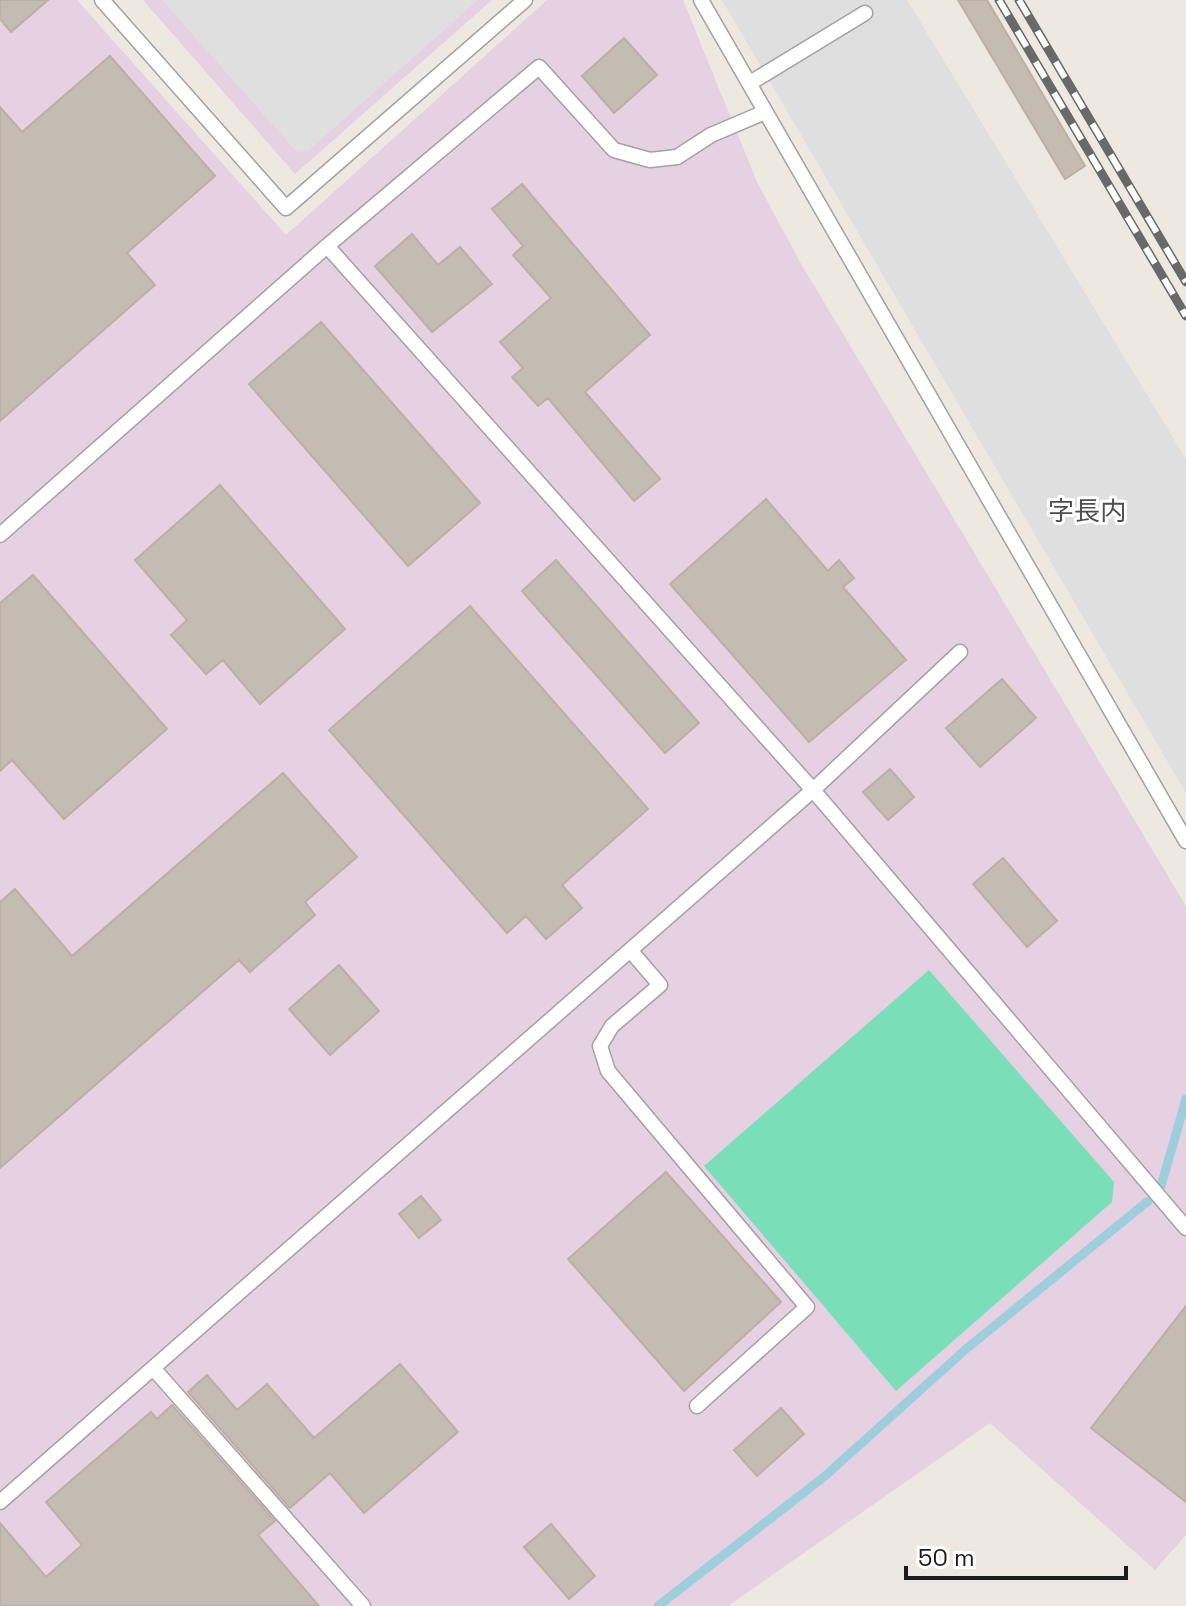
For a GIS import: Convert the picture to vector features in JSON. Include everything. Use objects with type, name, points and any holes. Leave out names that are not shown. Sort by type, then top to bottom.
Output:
[{"type":"lane","points":[[102,0],[286,208],[525,0]]},
{"type":"lane","points":[[701,0],[1186,841]]},
{"type":"lane","points":[[750,83],[865,13]]},
{"type":"lane","points":[[0,535],[327,246],[539,67],[614,150],[650,160],[677,157],[711,135],[765,112]]},
{"type":"lane","points":[[327,246],[813,790],[1186,1228]]},
{"type":"lane","points":[[0,1502],[813,790],[960,652]]},
{"type":"lane","points":[[630,950],[660,985],[612,1026],[600,1046],[608,1071],[807,1307],[697,1406]]},
{"type":"lane","points":[[153,1368],[363,1606]]},
{"type":"shaded area","points":[[0,0],[77,0],[286,235],[547,0],[683,0],[757,182],[800,262],[1186,906],[1186,1535],[1155,1570],[990,1423],[728,1606],[0,1606]]},
{"type":"shaded area","points":[[143,0],[492,0],[295,174]]},
{"type":"shaded area","points":[[162,0],[478,0],[307,152],[296,151]]},
{"type":"shaded area","points":[[722,0],[907,0],[1186,459],[1186,793]]},
{"type":"green space","points":[[929,970],[1114,1182],[1112,1202],[896,1391],[704,1166]]},
{"type":"building","points":[[0,0],[48,0],[11,32],[0,19]]},
{"type":"building","points":[[958,0],[987,0],[1085,166],[1065,179]]},
{"type":"building","points":[[624,38],[657,75],[614,113],[582,76]]},
{"type":"building","points":[[110,56],[215,176],[127,253],[155,285],[0,421],[0,107],[22,132]]},
{"type":"building","points":[[522,184],[650,335],[585,392],[660,479],[634,501],[548,398],[538,406],[512,377],[523,368],[500,342],[551,298],[513,255],[523,246],[492,209]]},
{"type":"building","points":[[412,234],[438,265],[460,247],[492,284],[432,332],[375,266]]},
{"type":"building","points":[[321,322],[480,503],[408,566],[249,384]]},
{"type":"building","points":[[220,485],[345,629],[260,704],[223,660],[206,674],[171,635],[187,620],[135,560]]},
{"type":"building","points":[[766,499],[828,571],[839,560],[854,578],[843,587],[906,660],[809,742],[670,584]]},
{"type":"building","points":[[556,560],[699,723],[665,753],[522,591]]},
{"type":"building","points":[[33,575],[167,729],[64,819],[12,760],[0,771],[0,603]]},
{"type":"building","points":[[470,606],[648,809],[562,885],[582,908],[546,939],[526,916],[507,933],[329,730]]},
{"type":"building","points":[[1002,679],[1036,718],[980,767],[946,728]]},
{"type":"building","points":[[890,769],[914,797],[888,820],[863,792]]},
{"type":"building","points":[[283,773],[357,857],[305,902],[315,915],[250,972],[239,960],[0,1168],[0,902],[15,889],[72,956]]},
{"type":"building","points":[[1003,858],[1057,921],[1027,947],[973,884]]},
{"type":"building","points":[[339,965],[379,1011],[330,1055],[289,1009]]},
{"type":"building","points":[[666,1172],[781,1302],[684,1391],[568,1259]]},
{"type":"building","points":[[421,1196],[441,1220],[419,1238],[399,1214]]},
{"type":"building","points":[[1186,1306],[1186,1502],[1091,1428]]},
{"type":"building","points":[[400,1364],[458,1432],[364,1513],[330,1473],[290,1508],[188,1392],[207,1375],[237,1410],[267,1384],[314,1438]]},
{"type":"building","points":[[172,1405],[275,1521],[258,1535],[319,1606],[0,1606],[0,1523],[46,1577],[82,1545],[46,1502],[151,1412],[157,1419]]},
{"type":"building","points":[[781,1408],[804,1434],[757,1476],[734,1450]]},
{"type":"building","points":[[551,1524],[595,1576],[569,1599],[524,1547]]},
{"type":"waterway","points":[[1161,1186],[1186,1099]]},
{"type":"waterway","points":[[658,1606],[825,1476],[966,1349],[1148,1201]]},
{"type":"railway","points":[[999,0],[1186,316]]},
{"type":"railway","points":[[1019,0],[1186,282]]},
{"type":"district","name":"字長内","points":[[1087,511]]}]
